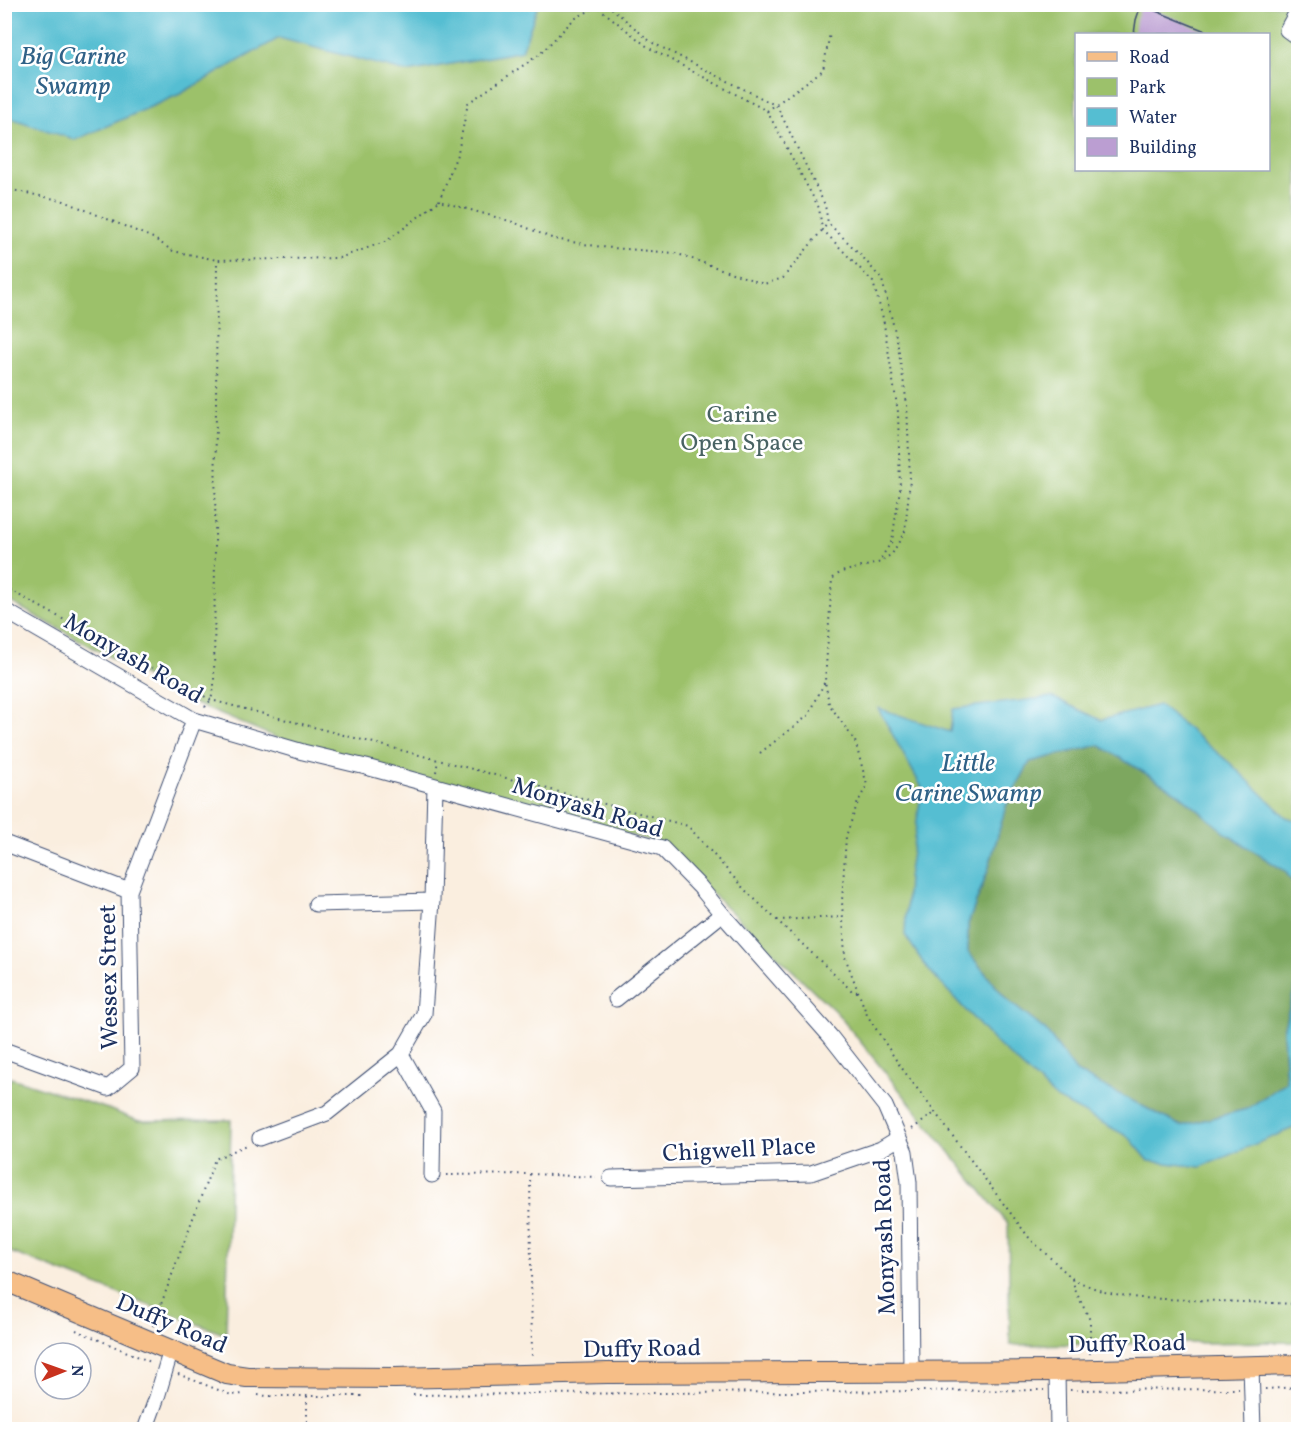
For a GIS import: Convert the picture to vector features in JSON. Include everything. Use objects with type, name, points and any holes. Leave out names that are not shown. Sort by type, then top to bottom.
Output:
[{"type":"main road","name":"Duffy Road","points":[[4,1280],[227,1374],[247,1377],[1057,1371],[1299,1365]]},
{"type":"street","points":[[1293,34],[1298,12]]},
{"type":"street","name":"Monyash Road","points":[[4,610],[194,720],[303,752],[662,849],[700,887],[830,1036],[885,1106],[905,1152],[909,1182],[911,1372]]},
{"type":"street","name":"Wessex Street","points":[[4,1050],[108,1088],[132,1068],[129,891],[194,720]]},
{"type":"street","points":[[260,1138],[327,1113],[401,1054],[423,1014],[432,901],[435,786]]},
{"type":"street","points":[[4,843],[129,891]]},
{"type":"street","points":[[316,904],[432,901]]},
{"type":"street","points":[[616,999],[722,914]]},
{"type":"street","points":[[401,1054],[433,1111],[432,1175]]},
{"type":"street","name":"Chigwell Place","points":[[611,1178],[811,1173],[881,1149],[899,1138]]},
{"type":"street","points":[[145,1430],[171,1350]]},
{"type":"street","points":[[1251,1366],[1253,1430]]},
{"type":"street","points":[[1057,1371],[1058,1430]]},
{"type":"path","points":[[607,4],[651,42],[777,106],[825,205],[828,223],[861,255],[882,280],[897,340],[907,404],[910,480],[905,531],[892,554],[878,563],[841,572],[832,579],[825,681],[829,704],[855,741],[867,785],[858,802],[846,836],[842,901],[845,957],[867,1015],[898,1063],[1030,1239],[1071,1277],[1104,1292],[1139,1298],[1299,1304]]},
{"type":"path","points":[[4,190],[64,201],[153,238],[173,251],[217,260],[339,258],[387,241],[439,201],[458,152],[468,103],[540,54],[574,19],[595,6],[649,48],[767,111],[819,208],[822,229],[873,282],[883,318],[898,411],[900,489],[892,541],[878,563]]},
{"type":"path","points":[[767,111],[777,106],[823,70],[830,33]]},
{"type":"path","points":[[439,201],[513,222],[554,239],[601,247],[675,253],[764,284],[783,278],[828,223]]},
{"type":"path","points":[[194,720],[211,700],[214,688],[217,260]]},
{"type":"path","points":[[4,587],[211,700],[688,826],[746,890],[852,992],[858,992]]},
{"type":"path","points":[[760,753],[809,715],[825,681]]},
{"type":"path","points":[[853,800],[858,802]]},
{"type":"path","points":[[777,920],[843,917]]},
{"type":"path","points":[[899,1138],[936,1112]]},
{"type":"path","points":[[154,1325],[214,1159],[260,1138]]},
{"type":"path","points":[[530,1174],[533,1376]]},
{"type":"path","points":[[432,1175],[530,1174],[611,1178]]},
{"type":"path","points":[[1071,1277],[1090,1320],[1090,1370]]},
{"type":"path","points":[[307,1378],[307,1430]]},
{"type":"green space","name":"Carine Open Space","points":[[4,5],[1298,5],[1298,1342],[1010,1345],[1008,1224],[837,1013],[659,843],[294,745],[193,703],[5,599]]},
{"type":"green space","points":[[1100,745],[1178,793],[1228,835],[1285,871],[1298,890],[1298,978],[1283,1030],[1286,1082],[1247,1109],[1181,1126],[1076,1072],[1046,1031],[1007,1000],[968,952],[968,924],[988,870],[1006,806],[1030,761]]},
{"type":"green space","points":[[11,1078],[139,1121],[231,1120],[226,1335],[5,1250],[4,1092]]},
{"type":"water","name":"Big Carine Swamp","points":[[5,4],[538,5],[522,51],[407,72],[279,38],[180,94],[75,140],[5,116]]},
{"type":"water","name":"Little Carine Swamp","points":[[1052,697],[1101,720],[1159,705],[1230,763],[1286,817],[1298,821],[1298,890],[1285,871],[1228,835],[1178,793],[1099,745],[1030,762],[1006,806],[988,870],[968,924],[968,952],[1007,1000],[1046,1031],[1076,1072],[1181,1126],[1247,1109],[1286,1082],[1283,1030],[1298,978],[1298,1126],[1201,1167],[1149,1161],[1129,1137],[1057,1099],[994,1041],[926,967],[905,935],[908,878],[922,788],[878,708],[950,732],[953,709]]},
{"type":"building","points":[[1141,5],[1211,33],[1134,33]]}]
